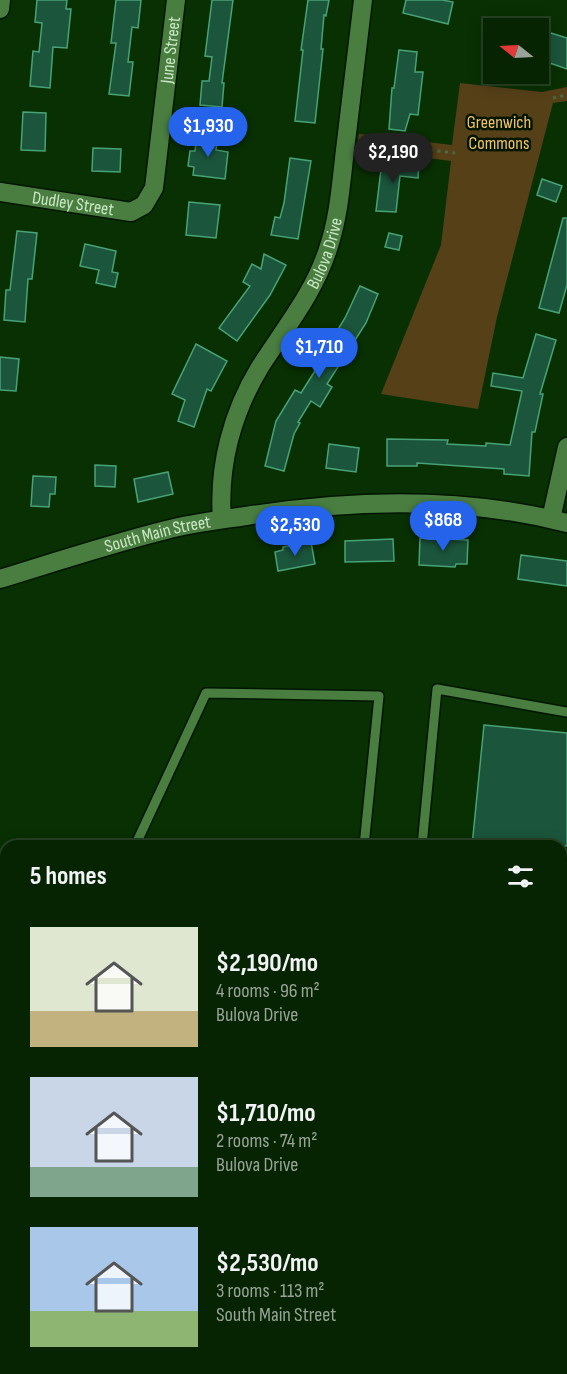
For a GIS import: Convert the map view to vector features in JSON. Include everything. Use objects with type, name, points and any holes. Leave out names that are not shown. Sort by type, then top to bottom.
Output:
[{"type":"street","points":[[0,9],[1,0]]},
{"type":"street","name":"June Street","points":[[144,204],[154,188],[176,0]]},
{"type":"street","name":"Bulova Drive","points":[[222,519],[221,477],[237,413],[260,367],[307,298],[330,246],[340,189],[363,0]]},
{"type":"street","name":"Dudley Street","points":[[0,192],[131,212],[144,204]]},
{"type":"street","points":[[559,521],[567,447]]},
{"type":"street","name":"South Main Street","points":[[0,579],[157,532],[222,519],[319,506],[394,502],[480,507],[559,521]]},
{"type":"lane","points":[[423,840],[437,688],[567,712]]},
{"type":"lane","points":[[138,840],[206,693],[379,696],[365,840]]},
{"type":"path","points":[[553,98],[567,95]]},
{"type":"path","points":[[363,142],[455,153]]},
{"type":"green space","name":"Greenwich Commons","points":[[460,83],[542,92],[567,87],[567,101],[553,103],[497,317],[478,409],[381,394],[441,245],[451,161],[357,149],[359,134],[452,145]]},
{"type":"building","points":[[37,0],[67,0],[66,9],[71,9],[67,48],[53,47],[50,88],[30,86],[33,51],[39,52],[42,23],[35,22]]},
{"type":"building","points":[[116,0],[141,0],[138,28],[132,27],[128,62],[133,62],[129,96],[109,94],[116,43],[111,43]]},
{"type":"building","points":[[212,0],[233,0],[222,83],[224,83],[222,107],[200,105],[202,81],[209,81],[212,57],[205,56]]},
{"type":"building","points":[[308,0],[329,0],[326,16],[324,15],[321,49],[323,49],[315,123],[295,121]]},
{"type":"building","points":[[406,0],[453,2],[448,24],[403,13]]},
{"type":"building","points":[[549,32],[567,38],[567,69],[549,63]]},
{"type":"building","points":[[399,50],[417,52],[415,72],[423,72],[418,115],[410,114],[405,131],[389,129],[392,88],[394,88]]},
{"type":"building","points":[[23,112],[46,113],[45,151],[21,150]]},
{"type":"building","points":[[197,134],[218,137],[216,150],[228,152],[225,179],[193,175],[194,167],[188,166],[190,151],[195,151]]},
{"type":"building","points":[[93,148],[121,149],[120,172],[92,171]]},
{"type":"building","points":[[290,158],[311,161],[298,239],[271,235],[275,217],[280,218],[284,203]]},
{"type":"building","points":[[382,161],[419,165],[418,178],[400,176],[396,212],[376,211]]},
{"type":"building","points":[[542,179],[562,186],[556,202],[537,195]]},
{"type":"building","points":[[189,202],[220,205],[216,238],[186,235]]},
{"type":"building","points":[[563,218],[567,218],[567,285],[559,313],[539,308]]},
{"type":"building","points":[[17,231],[37,233],[32,279],[28,279],[25,322],[4,320],[6,290],[10,290]]},
{"type":"building","points":[[389,233],[402,236],[399,250],[385,247]]},
{"type":"building","points":[[85,244],[116,251],[112,272],[118,273],[115,287],[96,283],[99,270],[80,266]]},
{"type":"building","points":[[264,254],[286,265],[270,295],[237,341],[219,328],[250,286],[243,282],[252,264],[261,269]]},
{"type":"building","points":[[360,286],[378,294],[366,323],[327,384],[332,387],[320,407],[311,401],[298,422],[300,423],[294,434],[284,471],[265,466],[276,421],[295,390],[301,393],[325,355],[323,354],[345,318]]},
{"type":"building","points":[[536,334],[556,340],[540,394],[543,394],[535,432],[532,432],[529,476],[504,474],[504,469],[417,463],[417,466],[387,466],[387,439],[448,440],[447,444],[486,446],[486,443],[510,445],[522,391],[491,386],[493,373],[523,378]]},
{"type":"building","points":[[196,344],[227,361],[211,391],[207,389],[194,427],[178,421],[185,400],[172,394]]},
{"type":"building","points":[[0,357],[19,359],[16,391],[0,390]]},
{"type":"building","points":[[329,444],[359,448],[356,472],[326,468]]},
{"type":"building","points":[[95,465],[116,466],[115,487],[95,486]]},
{"type":"building","points":[[168,472],[173,494],[138,502],[134,479]]},
{"type":"building","points":[[33,476],[56,477],[55,494],[50,494],[49,507],[31,506]]},
{"type":"building","points":[[420,538],[468,540],[467,564],[456,564],[455,567],[419,565]]},
{"type":"building","points":[[393,539],[394,561],[345,562],[345,541]]},
{"type":"building","points":[[311,542],[315,564],[278,571],[275,552],[283,550],[283,547]]},
{"type":"building","points":[[521,555],[567,561],[567,586],[518,579]]},
{"type":"building","points":[[484,725],[567,733],[567,840],[473,840]]}]
